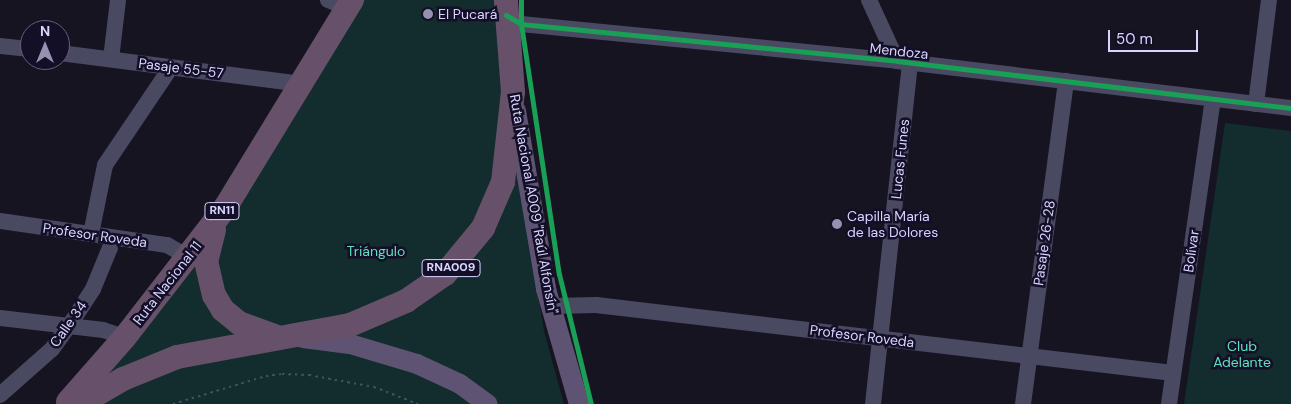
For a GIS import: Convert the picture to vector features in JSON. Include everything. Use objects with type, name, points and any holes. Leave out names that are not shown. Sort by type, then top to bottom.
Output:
[{"type":"highway","name":"Ruta Nacional 11","points":[[66,404],[125,337],[224,208],[302,84],[342,3]]},
{"type":"highway","name":"Ruta Nacional A009 \"Raúl Alfonsín\"","points":[[504,5],[513,92]]},
{"type":"highway","name":"RNA009","points":[[80,404],[123,379],[177,357],[276,336],[315,334],[380,314],[428,288],[459,260],[483,228],[503,182],[513,92]]},
{"type":"highway","name":"RNA009","points":[[224,208],[207,246],[207,278],[223,310],[239,323],[276,336]]},
{"type":"main road","name":"Ruta Nacional A009 \"Raúl Alfonsín\"","points":[[513,92],[551,306],[579,404]]},
{"type":"main road","name":"RNA009","points":[[276,336],[350,344],[386,353],[441,374],[487,402]]},
{"type":"street","points":[[111,59],[118,0]]},
{"type":"street","points":[[869,0],[904,62]]},
{"type":"street","points":[[1256,104],[1269,0]]},
{"type":"street","name":"Mendoza","points":[[504,5],[521,24],[904,62],[1291,108]]},
{"type":"street","points":[[0,46],[20,49]]},
{"type":"street","name":"Pasaje 55-57","points":[[70,54],[302,84]]},
{"type":"street","name":"Lucas Funes","points":[[874,404],[904,62]]},
{"type":"street","points":[[91,234],[105,165],[171,67]]},
{"type":"street","name":"Pasaje 26-28","points":[[1023,404],[1066,81]]},
{"type":"street","name":"Bolívar","points":[[1169,404],[1213,99]]},
{"type":"street","name":"Profesor Roveda","points":[[0,221],[167,245],[188,257]]},
{"type":"street","name":"Calle 34","points":[[0,395],[52,349],[69,326],[93,289],[114,238]]},
{"type":"street","name":"Profesor Roveda","points":[[551,306],[596,305],[1173,373]]},
{"type":"street","points":[[0,318],[103,330],[125,337]]},
{"type":"path","points":[[173,404],[266,376],[282,374],[308,375],[374,388],[418,404]]},
{"type":"green space","name":"Triángulo","points":[[352,0],[502,0],[504,85],[544,331],[564,404],[64,404],[125,337]]},
{"type":"green space","name":"Club Adelante","points":[[1225,123],[1291,131],[1291,404],[1184,404]]},
{"type":"cycle path","points":[[521,0],[521,24],[559,274],[591,404]]},
{"type":"cycle path","points":[[506,15],[521,24],[897,61],[1291,108]]},
{"type":"place","name":"El Pucará","points":[[428,14]]},
{"type":"place","name":"Capilla María de las Dolores","points":[[837,224]]}]
